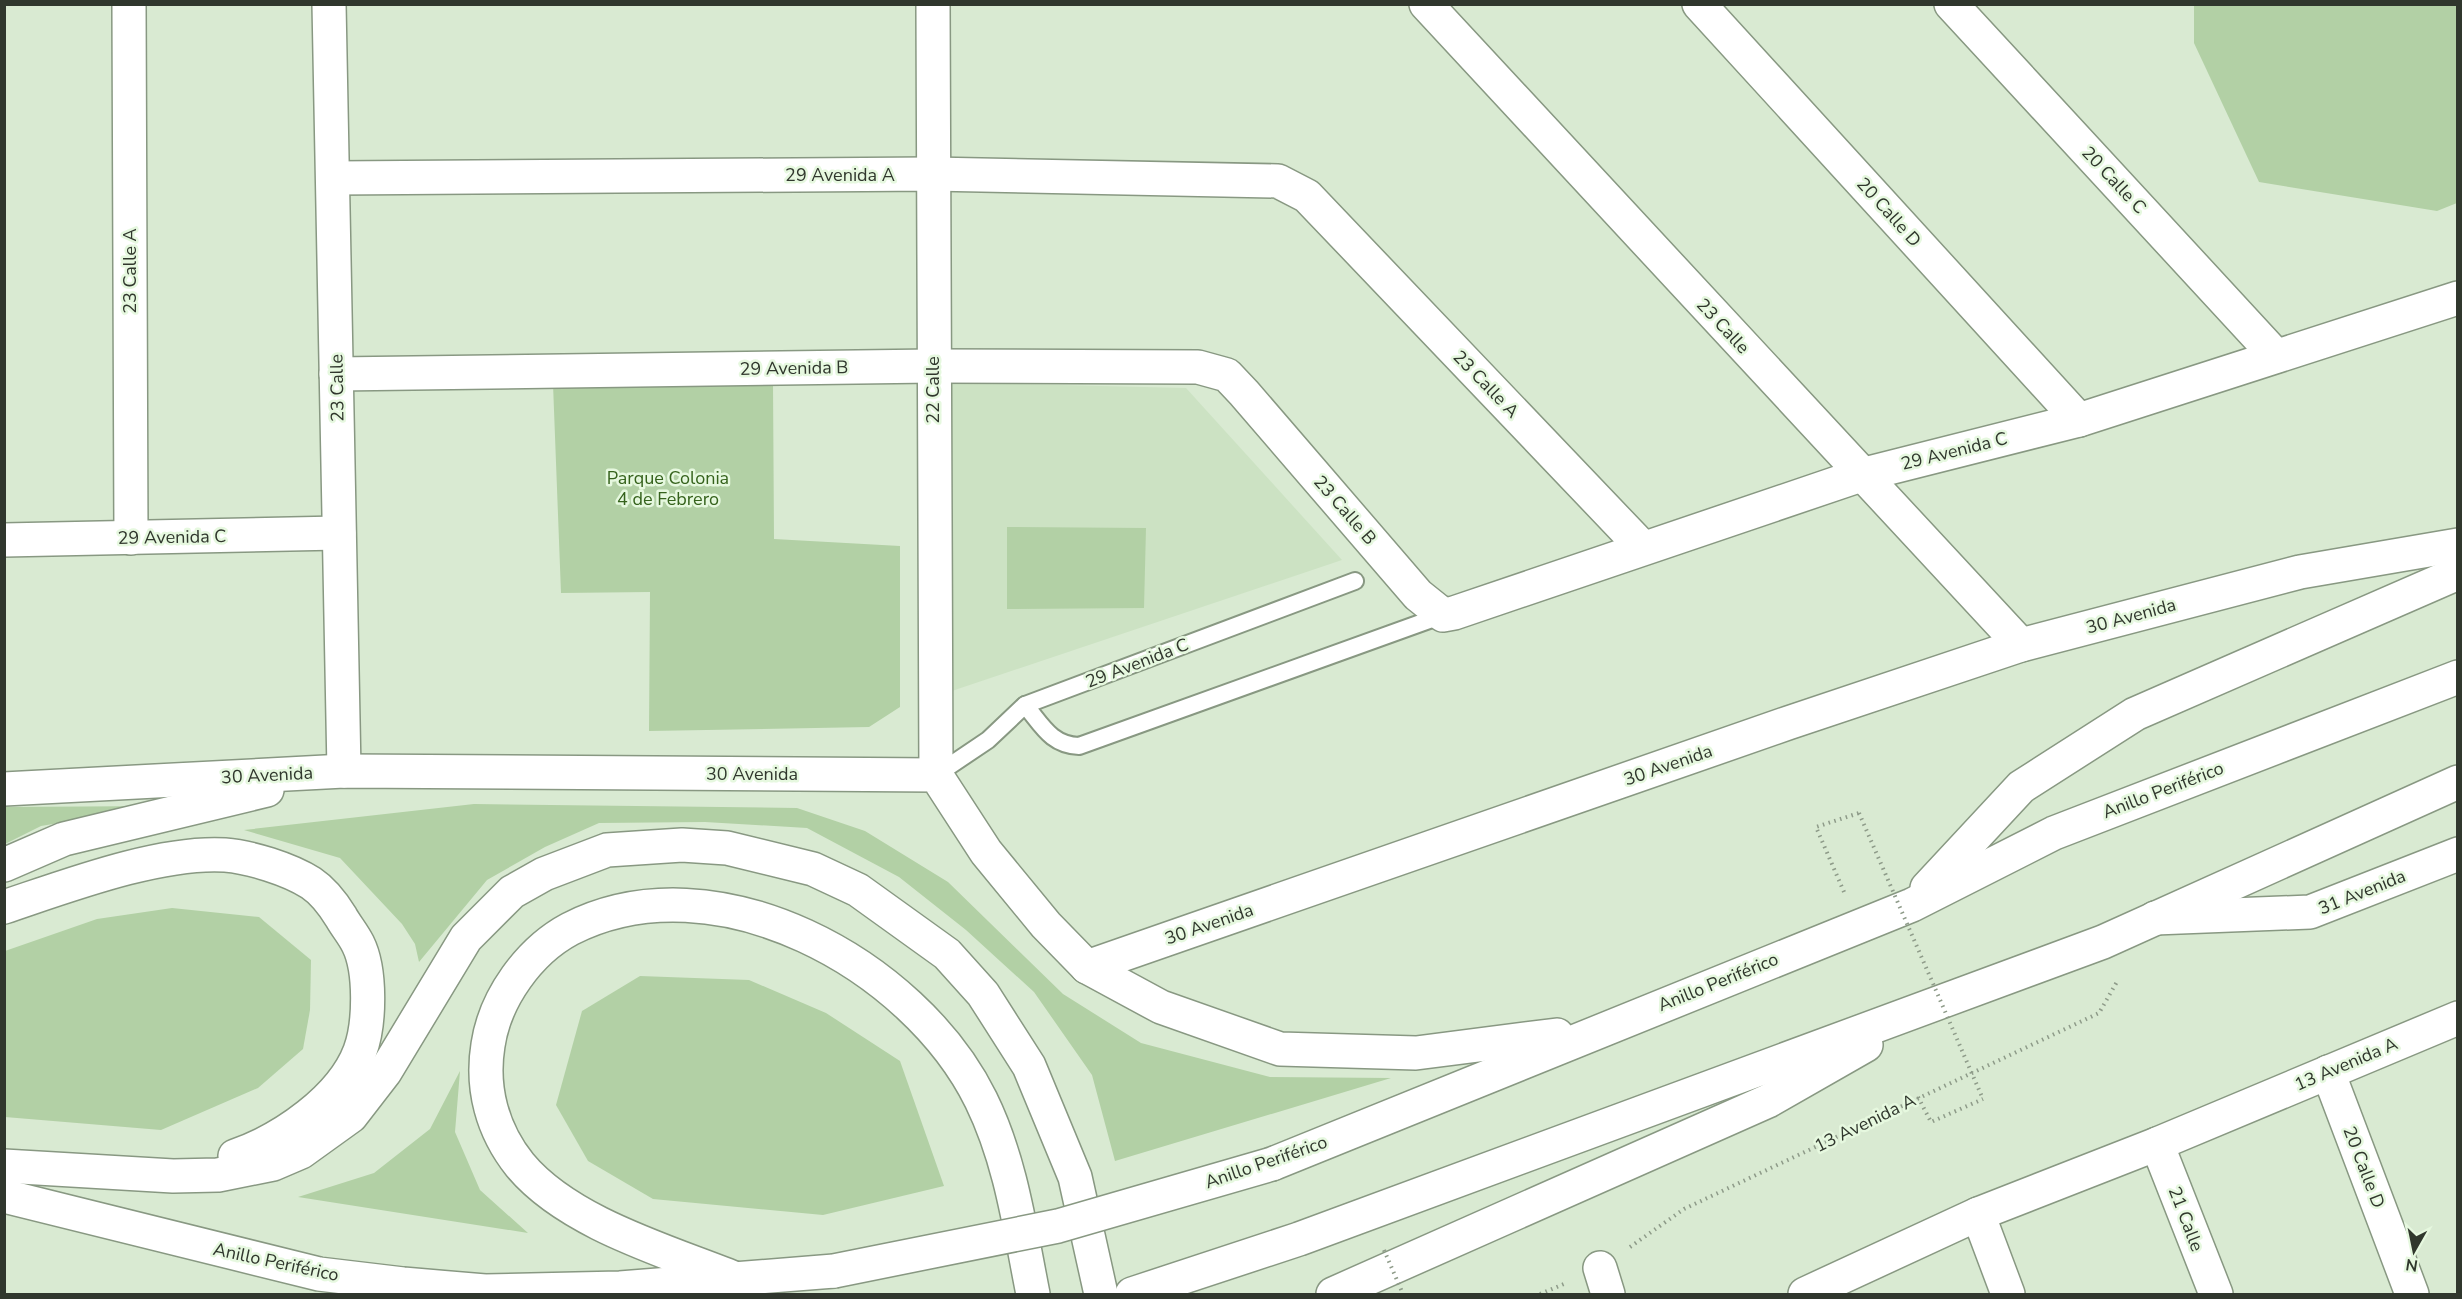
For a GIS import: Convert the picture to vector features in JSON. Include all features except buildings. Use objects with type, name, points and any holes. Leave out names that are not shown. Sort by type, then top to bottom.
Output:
[{"type":"main road","name":"23 Calle A","points":[[129,4],[131,537]]},
{"type":"main road","name":"23 Calle","points":[[329,4],[344,771]]},
{"type":"main road","name":"22 Calle","points":[[933,4],[936,776]]},
{"type":"main road","name":"23 Calle","points":[[1426,4],[2021,645]]},
{"type":"main road","name":"20 Calle D","points":[[1699,4],[2079,420]]},
{"type":"main road","name":"20 Calle C","points":[[1951,4],[2276,356]]},
{"type":"main road","name":"29 Avenida A","points":[[334,178],[932,174],[1278,181],[1307,196],[1331,221]]},
{"type":"main road","name":"23 Calle A","points":[[1331,221],[1642,547]]},
{"type":"main road","name":"29 Avenida C","points":[[1449,614],[1861,475],[2079,420],[2457,298]]},
{"type":"main road","name":"29 Avenida B","points":[[336,374],[933,366],[1198,367],[1227,375],[1244,393]]},
{"type":"main road","name":"23 Calle B","points":[[1244,393],[1418,595],[1449,614]]},
{"type":"main road","name":"29 Avenida C","points":[[4,540],[339,533]]},
{"type":"main road","name":"30 Avenida","points":[[1087,967],[1788,723],[2021,645],[2300,572],[2457,545]]},
{"type":"main road","points":[[1911,904],[2021,788],[2136,714],[2457,573]]},
{"type":"main road","name":"Anillo Periférico","points":[[4,1196],[319,1274],[485,1291],[620,1288],[834,1272],[1058,1226],[1272,1164],[1911,904],[2054,833],[2457,677]]},
{"type":"main road","name":"30 Avenida","points":[[4,789],[344,771],[936,776]]},
{"type":"main road","points":[[4,865],[64,839],[344,771]]},
{"type":"main road","points":[[936,776],[986,852],[1046,925],[1087,967],[1161,1007],[1280,1049],[1416,1053],[1600,1030]]},
{"type":"main road","points":[[1132,1294],[1299,1239],[2103,942],[2457,782]]},
{"type":"main road","points":[[4,1166],[173,1176],[218,1175],[273,1164],[301,1152],[351,1116],[385,1072],[465,938],[520,888],[544,874],[607,850],[682,845],[727,848],[813,869],[858,890],[947,954],[984,994],[1029,1066],[1075,1177],[1101,1294]]},
{"type":"main road","name":"31 Avenida","points":[[2156,918],[2310,912],[2457,854]]},
{"type":"main road","points":[[4,907],[86,879],[188,856],[225,855],[260,862],[311,883],[331,901],[358,945],[366,971],[366,1024],[360,1051],[347,1074],[308,1117],[261,1147],[173,1176]]},
{"type":"main road","points":[[739,1280],[619,1232],[556,1197],[520,1165],[494,1120],[485,1089],[485,1061],[489,1035],[502,1002],[529,962],[552,939],[614,911],[653,904],[694,906],[782,927],[824,945],[872,972],[903,998],[936,1032],[961,1064],[988,1116],[1007,1167],[1033,1294]]},
{"type":"main road","points":[[1333,1294],[1768,1101],[1932,1005]]},
{"type":"main road","name":"13 Avenida A","points":[[1807,1294],[1978,1214],[2157,1144],[2457,1017]]},
{"type":"main road","name":"20 Calle D","points":[[2328,1072],[2412,1294]]},
{"type":"main road","name":"21 Calle","points":[[2157,1144],[2216,1294]]},
{"type":"main road","points":[[1978,1214],[2008,1294]]},
{"type":"lane","name":"29 Avenida C","points":[[936,776],[988,740],[1025,705],[1354,581]]},
{"type":"lane","points":[[1025,705],[1055,741],[1067,746],[1079,746],[1449,614]]},
{"type":"path","points":[[1858,926],[1816,827],[1859,813],[1983,1099],[1931,1122],[1918,1097]]},
{"type":"path","name":"13 Avenida A","points":[[1540,1294],[1604,1281],[1684,1209],[2099,1013],[2121,975]]},
{"type":"path","points":[[1384,1250],[1403,1294]]},
{"type":"shaded area","points":[[935,382],[1186,388],[1342,560],[931,698]]},
{"type":"green space","points":[[2194,5],[2457,5],[2457,203],[2437,211],[2259,182],[2194,43]]},
{"type":"green space","name":"Parque Colonia 4 de Febrero","points":[[553,384],[773,384],[774,539],[900,546],[900,707],[869,727],[649,731],[650,592],[561,593]]},
{"type":"green space","points":[[1007,527],[1146,528],[1144,608],[1007,609]]},
{"type":"green space","points":[[474,804],[797,808],[865,831],[948,882],[1063,994],[1141,1043],[1270,1077],[1391,1078],[1115,1161],[1092,1075],[1034,992],[966,930],[899,877],[807,828],[705,822],[599,823],[545,847],[487,880],[419,962],[415,944],[402,924],[340,858],[244,830]]},
{"type":"green space","points":[[160,806],[41,826],[5,844],[5,807]]},
{"type":"green space","points":[[172,908],[259,917],[311,960],[310,1010],[303,1049],[258,1088],[161,1130],[5,1117],[5,951],[97,919]]},
{"type":"green space","points":[[640,976],[749,980],[826,1013],[900,1061],[944,1186],[823,1215],[653,1199],[588,1161],[556,1105],[582,1011]]},
{"type":"green space","points":[[460,1071],[455,1132],[480,1190],[528,1233],[298,1197],[374,1173],[430,1129]]}]
